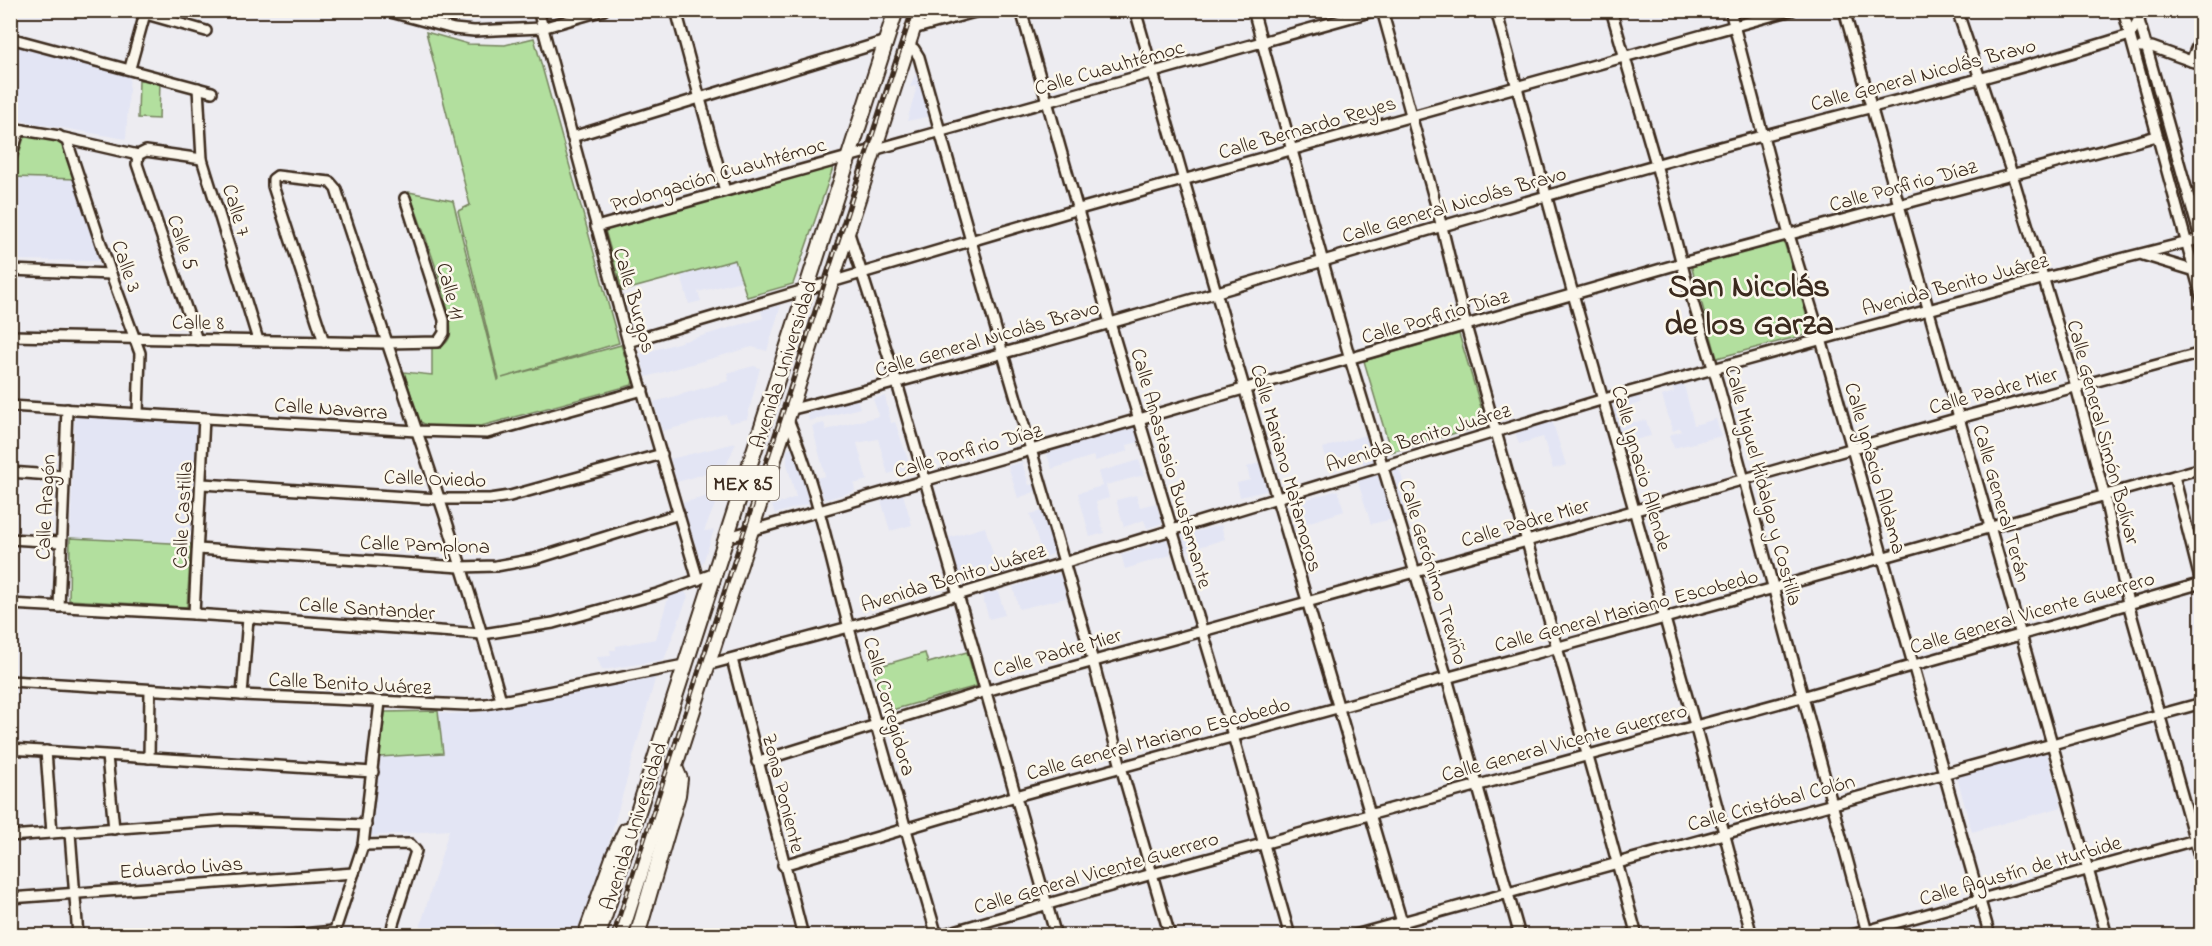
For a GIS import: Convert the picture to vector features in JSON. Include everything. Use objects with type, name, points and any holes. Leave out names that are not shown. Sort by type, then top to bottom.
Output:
[{"type":"highway","name":"Avenida Universidad","points":[[598,936],[896,10]]},
{"type":"highway","name":"Avenida Universidad","points":[[620,936],[920,10]]},
{"type":"highway","points":[[637,936],[680,790],[680,779],[674,765]]},
{"type":"highway","points":[[585,936],[619,844],[639,811]]},
{"type":"street","points":[[132,10],[146,12],[206,31]]},
{"type":"street","points":[[383,10],[464,30],[542,28],[604,10]]},
{"type":"street","points":[[467,10],[521,10]]},
{"type":"street","name":"Calle Burgos","points":[[538,10],[628,342],[698,580]]},
{"type":"street","points":[[676,10],[725,191]]},
{"type":"street","points":[[913,29],[982,10]]},
{"type":"street","name":"Calle Anastasio Bustamante","points":[[1021,10],[1110,323],[1290,936]]},
{"type":"street","name":"Calle Mariano Matamoros","points":[[1135,10],[1406,936]]},
{"type":"street","name":"Calle Gerónimo Treviño","points":[[1253,10],[1350,358],[1447,678],[1520,936]]},
{"type":"street","name":"Calle Cuauhtémoc","points":[[849,156],[1153,74],[1377,10]]},
{"type":"street","points":[[1382,10],[1442,227],[1466,326],[1637,936]]},
{"type":"street","name":"Calle Ignacio Allende","points":[[1496,10],[1752,936]]},
{"type":"street","name":"Calle Miguel Hidalgo y Costilla","points":[[1611,10],[1656,164],[1868,933]]},
{"type":"street","name":"Calle Ignacio Aldama","points":[[1730,10],[1789,235],[1821,339],[1990,936]]},
{"type":"street","name":"Calle Bernardo Reyes","points":[[628,342],[970,240],[1292,148],[1517,88],[1792,10]]},
{"type":"street","name":"Calle General Terán","points":[[1844,10],[2107,936]]},
{"type":"street","name":"Calle General Simón Bolívar","points":[[1958,10],[2012,174],[2076,387],[2104,494],[2128,603],[2158,714],[2198,839],[2202,866]]},
{"type":"street","points":[[2123,10],[2186,242],[2198,272],[2202,299]]},
{"type":"street","points":[[2136,10],[2201,241]]},
{"type":"street","points":[[2130,35],[2144,10]]},
{"type":"street","points":[[130,69],[146,12]]},
{"type":"street","name":"Calle General Nicolás Bravo","points":[[788,414],[1003,354],[1656,164],[1981,78],[2130,35]]},
{"type":"street","points":[[2191,61],[2202,35]]},
{"type":"street","points":[[10,38],[212,92]]},
{"type":"street","points":[[572,137],[886,41]]},
{"type":"street","points":[[908,46],[914,49],[919,57],[1170,936]]},
{"type":"street","points":[[2133,50],[2146,46],[2202,65]]},
{"type":"street","name":"Calle 7","points":[[198,88],[202,159],[258,340]]},
{"type":"street","points":[[10,128],[62,137],[138,155],[146,151],[202,159]]},
{"type":"street","points":[[10,160],[18,134],[24,130]]},
{"type":"street","name":"Calle Porfirio Díaz","points":[[725,538],[1682,263],[2157,136]]},
{"type":"street","name":"Calle 3","points":[[62,137],[140,353],[138,413]]},
{"type":"street","name":"Calle 5","points":[[138,155],[137,164],[197,340]]},
{"type":"street","name":"Prolongación Cuauhtémoc","points":[[596,227],[849,156]]},
{"type":"street","points":[[324,342],[273,186],[273,179],[277,176],[330,182],[336,189],[483,634],[501,700]]},
{"type":"street","name":"Calle 11","points":[[386,343],[433,343],[443,336],[445,328],[405,198]]},
{"type":"street","points":[[848,230],[897,383],[1056,936]]},
{"type":"street","name":"Avenida Benito Juárez","points":[[707,665],[849,627],[1604,399],[2044,278],[2143,255],[2186,242],[2201,241]]},
{"type":"street","points":[[2143,255],[2198,272]]},
{"type":"street","points":[[10,270],[111,274]]},
{"type":"street","name":"Calle 8","points":[[10,336],[386,343]]},
{"type":"street","name":"Calle Padre Mier","points":[[757,762],[986,691],[1527,541],[1851,448],[2202,353]]},
{"type":"street","name":"Calle Navarra","points":[[10,406],[416,431],[487,433],[643,390]]},
{"type":"street","name":"Calle Aragón","points":[[59,606],[67,409]]},
{"type":"street","name":"Calle Corregidora","points":[[788,414],[820,511],[849,627],[937,935]]},
{"type":"street","name":"Calle Castilla","points":[[194,614],[204,418]]},
{"type":"street","name":"Calle Oviedo","points":[[202,484],[439,499],[490,499],[510,496],[662,454]]},
{"type":"street","name":"Calle General Mariano Escobedo","points":[[783,865],[1016,796],[2202,468]]},
{"type":"street","points":[[10,472],[64,476]]},
{"type":"street","points":[[2174,476],[2201,584]]},
{"type":"street","name":"Calle Pamplona","points":[[198,549],[460,567],[496,566],[535,559],[679,514]]},
{"type":"street","points":[[10,539],[60,542]]},
{"type":"street","name":"Calle Santander","points":[[10,604],[483,634],[553,623],[713,574]]},
{"type":"street","name":"Calle General Vicente Guerrero","points":[[937,935],[1802,697],[2201,584]]},
{"type":"street","points":[[242,695],[248,618]]},
{"type":"street","name":"Zona Poniente","points":[[732,659],[803,936]]},
{"type":"street","name":"Calle Benito Juárez","points":[[10,681],[455,705],[486,704],[684,666]]},
{"type":"street","points":[[149,758],[150,690]]},
{"type":"street","points":[[280,936],[334,934],[363,845],[380,702]]},
{"type":"street","name":"Calle Cristóbal Colón","points":[[1351,936],[2202,703]]},
{"type":"street","points":[[10,749],[373,772]]},
{"type":"street","points":[[46,751],[52,833]]},
{"type":"street","points":[[108,756],[114,829]]},
{"type":"street","points":[[10,836],[240,820],[366,825]]},
{"type":"street","points":[[70,832],[78,936]]},
{"type":"street","name":"Calle Agustín de Iturbide","points":[[1848,936],[1868,933],[2198,839]]},
{"type":"street","points":[[363,845],[410,844],[416,851],[391,936]]},
{"type":"street","name":"Eduardo Livas","points":[[10,898],[354,873]]},
{"type":"shaded area","points":[[10,41],[130,72],[126,139],[11,119]]},
{"type":"shaded area","points":[[917,70],[931,116],[907,121],[917,86],[910,87]]},
{"type":"shaded area","points":[[12,177],[76,179],[100,261],[11,260],[10,182]]},
{"type":"shaded area","points":[[736,260],[741,281],[698,292],[701,301],[689,304],[681,275]]},
{"type":"shaded area","points":[[781,305],[767,351],[752,347],[646,377],[640,354],[763,318],[761,310]]},
{"type":"shaded area","points":[[754,366],[760,368],[747,419],[729,423],[726,415],[662,431],[654,402],[729,381],[727,373]]},
{"type":"shaded area","points":[[1683,381],[1694,425],[1716,419],[1721,436],[1674,448],[1669,435],[1682,431],[1680,428],[1673,431],[1662,396],[1674,392],[1672,384]]},
{"type":"shaded area","points":[[1638,393],[1641,403],[1630,406],[1631,412],[1623,415],[1625,424],[1646,420],[1651,436],[1622,443],[1611,401]]},
{"type":"shaded area","points":[[885,396],[891,423],[895,422],[911,468],[888,474],[878,439],[857,443],[867,480],[854,484],[855,491],[824,500],[817,478],[825,476],[812,426],[824,423],[826,430],[879,416],[873,399]]},
{"type":"shaded area","points":[[857,399],[860,408],[809,421],[807,411]]},
{"type":"shaded area","points":[[75,414],[199,422],[191,544],[70,538]]},
{"type":"shaded area","points":[[1552,420],[1566,465],[1553,469],[1543,437],[1519,444],[1515,432]]},
{"type":"shaded area","points":[[1134,422],[1139,442],[1127,445],[1128,451],[1095,461],[1093,456],[1052,469],[1046,452],[1088,440],[1088,437],[1117,432],[1116,428]]},
{"type":"shaded area","points":[[1368,434],[1375,461],[1364,465],[1361,456],[1328,466],[1323,448]]},
{"type":"shaded area","points":[[736,443],[725,468],[677,482],[670,459]]},
{"type":"shaded area","points":[[794,447],[810,503],[775,514],[772,506],[796,497],[787,464],[787,450]]},
{"type":"shaded area","points":[[1139,460],[1144,475],[1106,485],[1109,498],[1096,502],[1104,533],[1090,537],[1078,493],[1102,486],[1098,472]]},
{"type":"shaded area","points":[[1022,462],[1029,485],[1034,484],[1037,491],[1018,498],[1008,466]]},
{"type":"shaded area","points":[[1261,462],[1270,490],[1240,497],[1237,483],[1250,480],[1247,467]]},
{"type":"shaded area","points":[[1399,468],[1412,511],[1418,510],[1420,518],[1407,522],[1392,470]]},
{"type":"shaded area","points":[[1379,473],[1393,519],[1371,524],[1357,479]]},
{"type":"shaded area","points":[[1338,490],[1344,511],[1295,527],[1288,505]]},
{"type":"shaded area","points":[[720,493],[704,531],[714,530],[702,566],[682,503]]},
{"type":"shaded area","points":[[903,494],[912,525],[890,531],[881,500]]},
{"type":"shaded area","points":[[1136,495],[1140,507],[1156,503],[1163,523],[1147,528],[1144,520],[1124,527],[1116,500]]},
{"type":"shaded area","points":[[1043,511],[1056,553],[1043,557],[1030,514]]},
{"type":"shaded area","points":[[1221,525],[1225,539],[1183,552],[1177,532],[1192,527],[1193,532]]},
{"type":"shaded area","points":[[985,527],[997,568],[989,571],[986,565],[968,570],[970,577],[961,580],[948,538]]},
{"type":"shaded area","points":[[1166,534],[1171,555],[1125,569],[1121,554],[1153,546],[1151,538]]},
{"type":"shaded area","points":[[1058,573],[1063,576],[1069,597],[1019,609],[1013,587]]},
{"type":"shaded area","points":[[682,588],[688,596],[664,660],[602,670],[597,657],[611,656],[610,650],[616,650],[616,646],[656,639],[670,591]]},
{"type":"shaded area","points":[[998,591],[1005,615],[989,619],[982,595]]},
{"type":"shaded area","points":[[656,676],[605,857],[576,935],[496,935],[494,924],[418,934],[449,830],[370,836],[380,757],[443,753],[438,711],[449,714],[481,712]]},
{"type":"shaded area","points":[[2046,751],[2062,807],[1972,832],[1957,777]]},
{"type":"green space","points":[[426,32],[468,44],[505,45],[534,38],[619,343],[502,378],[621,345],[633,380],[632,385],[481,426],[428,426],[419,421],[404,372],[432,375],[432,348],[447,342],[450,336],[450,325],[442,288],[409,192],[453,201],[499,379],[458,211],[470,205]]},
{"type":"green space","points":[[139,80],[160,81],[159,119],[138,118]]},
{"type":"green space","points":[[25,134],[64,142],[76,179],[12,177]]},
{"type":"green space","points":[[834,165],[793,284],[747,297],[735,260],[622,291],[605,230]]},
{"type":"green space","points":[[1783,239],[1812,333],[1717,358],[1691,265]]},
{"type":"green space","points":[[1459,334],[1486,424],[1391,452],[1364,361]]},
{"type":"green space","points":[[70,538],[191,544],[187,607],[69,600]]},
{"type":"green space","points":[[967,652],[977,686],[885,712],[873,668],[925,653],[928,663]]},
{"type":"green space","points":[[438,711],[443,753],[380,757],[385,712]]},
{"type":"railway","points":[[613,936],[913,10]]},
{"type":"district","name":"San Nicolás de los Garza","points":[[1749,303]]}]
